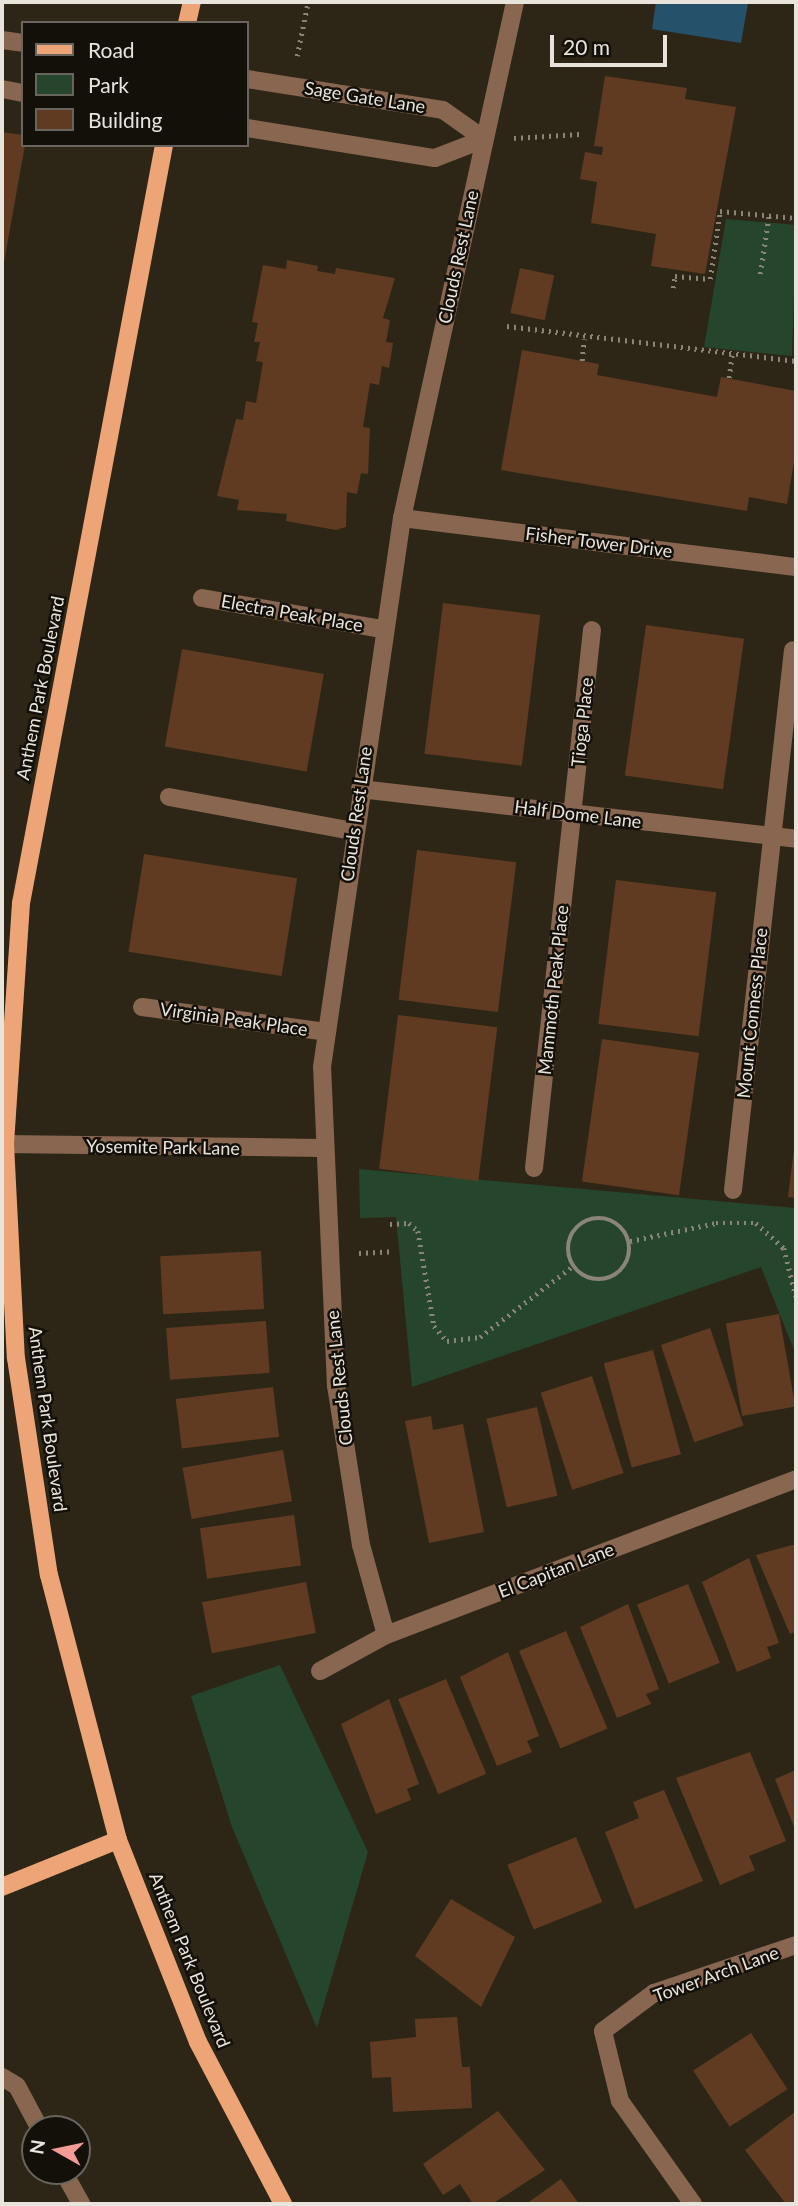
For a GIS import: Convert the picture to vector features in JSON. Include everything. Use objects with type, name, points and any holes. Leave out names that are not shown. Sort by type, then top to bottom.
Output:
[{"type":"main road","points":[[187,21],[192,2]]},
{"type":"main road","name":"Anthem Park Boulevard","points":[[164,147],[21,903],[4,1144],[16,1358],[49,1575],[118,1840],[198,2042],[284,2204]]},
{"type":"main road","points":[[2,1888],[118,1840]]},
{"type":"street","name":"Clouds Rest Lane","points":[[386,1635],[361,1545],[336,1386],[321,1148],[326,1032],[352,831],[382,629],[402,518],[515,2]]},
{"type":"street","points":[[2,40],[21,43]]},
{"type":"street","name":"Sage Gate Lane","points":[[248,79],[443,110],[484,139]]},
{"type":"street","points":[[2,89],[21,93]]},
{"type":"street","points":[[248,128],[435,158],[484,139]]},
{"type":"street","name":"Fisher Tower Drive","points":[[402,518],[796,567]]},
{"type":"street","name":"Electra Peak Place","points":[[202,598],[382,629]]},
{"type":"street","name":"Tioga Place","points":[[572,813],[592,630]]},
{"type":"street","name":"Mount Conness Place","points":[[733,1191],[793,650]]},
{"type":"street","name":"Half Dome Lane","points":[[360,789],[796,839]]},
{"type":"street","points":[[169,797],[352,831]]},
{"type":"street","name":"Mammoth Peak Place","points":[[534,1168],[572,813]]},
{"type":"street","name":"Virginia Peak Place","points":[[142,1007],[326,1032]]},
{"type":"street","name":"Yosemite Park Lane","points":[[4,1144],[321,1148]]},
{"type":"street","name":"El Capitan Lane","points":[[320,1671],[386,1635],[796,1479]]},
{"type":"street","name":"Tower Arch Lane","points":[[693,2204],[620,2101],[603,2031],[654,1993],[796,1945]]},
{"type":"street","points":[[2,2077],[17,2085],[33,2115]]},
{"type":"street","points":[[71,2185],[81,2204]]},
{"type":"path","points":[[297,57],[309,2]]},
{"type":"path","points":[[484,139],[580,134]]},
{"type":"path","points":[[673,289],[675,276],[710,279],[720,211],[796,218]]},
{"type":"path","points":[[760,274],[769,215]]},
{"type":"path","points":[[507,326],[584,339],[796,361]]},
{"type":"path","points":[[582,361],[584,339]]},
{"type":"path","points":[[729,378],[732,355]]},
{"type":"path","points":[[590,1218],[619,1224],[630,1241],[629,1260],[616,1275],[598,1280],[573,1266],[569,1238],[590,1218]]},
{"type":"path","points":[[390,1224],[409,1223],[418,1231],[434,1326],[447,1341],[480,1337],[573,1266]]},
{"type":"path","points":[[630,1241],[716,1223],[756,1223],[784,1248],[796,1297]]},
{"type":"green space","points":[[726,219],[796,225],[792,356],[704,347]]},
{"type":"green space","points":[[359,1169],[796,1208],[796,1355],[761,1267],[412,1387],[396,1217],[360,1218]]},
{"type":"green space","points":[[280,1665],[368,1852],[317,2028],[232,1827],[191,1696]]},
{"type":"water","points":[[656,2],[748,3],[741,43],[652,29]]},
{"type":"building","points":[[605,76],[687,88],[685,99],[736,107],[705,274],[651,266],[656,234],[591,223],[597,182],[580,179],[585,152],[602,155],[603,147],[594,146]]},
{"type":"building","points":[[2,132],[21,135],[21,147],[25,147],[3,268]]},
{"type":"building","points":[[287,260],[318,266],[317,271],[335,274],[336,268],[395,278],[383,318],[390,320],[386,342],[393,343],[389,368],[382,366],[379,385],[370,383],[363,427],[370,428],[368,474],[361,473],[357,494],[347,492],[346,527],[336,530],[286,521],[287,514],[237,510],[239,500],[217,496],[236,419],[243,420],[246,401],[256,403],[263,362],[256,361],[260,342],[254,342],[258,323],[252,322],[263,265],[286,269]]},
{"type":"building","points":[[520,268],[554,275],[545,320],[510,313]]},
{"type":"building","points":[[522,350],[599,364],[597,375],[717,397],[721,377],[796,391],[796,450],[787,504],[749,497],[747,511],[501,470]]},
{"type":"building","points":[[443,603],[540,615],[522,766],[424,754]]},
{"type":"building","points":[[646,625],[744,639],[723,789],[625,776]]},
{"type":"building","points":[[182,649],[324,674],[307,772],[165,746]]},
{"type":"building","points":[[417,850],[516,862],[498,1012],[399,1000]]},
{"type":"building","points":[[144,854],[297,878],[282,976],[129,952]]},
{"type":"building","points":[[616,880],[716,892],[699,1036],[598,1024]]},
{"type":"building","points":[[398,1015],[497,1027],[478,1181],[379,1169]]},
{"type":"building","points":[[602,1039],[699,1053],[679,1195],[582,1182]]},
{"type":"building","points":[[796,1141],[796,1198],[788,1197]]},
{"type":"building","points":[[261,1251],[264,1309],[163,1314],[160,1256]]},
{"type":"building","points":[[779,1314],[795,1407],[742,1416],[726,1323]]},
{"type":"building","points":[[266,1321],[270,1373],[170,1380],[166,1328]]},
{"type":"building","points":[[710,1328],[744,1425],[694,1442],[661,1345]]},
{"type":"building","points":[[653,1350],[681,1454],[632,1468],[604,1363]]},
{"type":"building","points":[[592,1376],[624,1473],[572,1490],[541,1393]]},
{"type":"building","points":[[273,1387],[279,1437],[182,1449],[176,1399]]},
{"type":"building","points":[[537,1407],[557,1496],[507,1507],[486,1419]]},
{"type":"building","points":[[431,1416],[433,1430],[463,1424],[484,1532],[429,1543],[405,1421]]},
{"type":"building","points":[[283,1450],[292,1501],[192,1519],[183,1468]]},
{"type":"building","points":[[294,1515],[301,1566],[207,1579],[200,1528]]},
{"type":"building","points":[[796,1544],[796,1631],[790,1634],[756,1555]]},
{"type":"building","points":[[749,1558],[779,1643],[767,1647],[771,1658],[737,1672],[702,1582]]},
{"type":"building","points":[[306,1582],[316,1633],[212,1653],[202,1602]]},
{"type":"building","points":[[688,1584],[720,1663],[669,1683],[637,1605]]},
{"type":"building","points":[[628,1604],[659,1689],[646,1694],[651,1704],[617,1718],[580,1627]]},
{"type":"building","points":[[566,1631],[607,1729],[560,1749],[519,1651]]},
{"type":"building","points":[[508,1652],[539,1736],[527,1741],[532,1752],[497,1766],[460,1677]]},
{"type":"building","points":[[446,1679],[486,1774],[438,1794],[398,1699]]},
{"type":"building","points":[[389,1699],[419,1784],[407,1789],[411,1800],[376,1814],[341,1724]]},
{"type":"building","points":[[750,1752],[786,1841],[749,1856],[755,1870],[720,1885],[676,1778]]},
{"type":"building","points":[[796,1770],[796,1832],[775,1779]]},
{"type":"building","points":[[664,1790],[703,1881],[635,1909],[605,1832],[639,1818],[633,1802]]},
{"type":"building","points":[[576,1837],[602,1902],[534,1930],[507,1865]]},
{"type":"building","points":[[451,1899],[515,1937],[481,2007],[415,1956]]},
{"type":"building","points":[[457,2017],[462,2067],[470,2067],[472,2108],[393,2112],[391,2077],[372,2078],[370,2042],[416,2037],[415,2019]]},
{"type":"building","points":[[751,2033],[787,2089],[730,2127],[693,2071]]},
{"type":"building","points":[[498,2111],[545,2170],[492,2204],[473,2204],[460,2184],[443,2195],[423,2164]]},
{"type":"building","points":[[796,2111],[796,2204],[786,2204],[745,2150]]},
{"type":"building","points":[[561,2179],[579,2204],[526,2204]]}]
